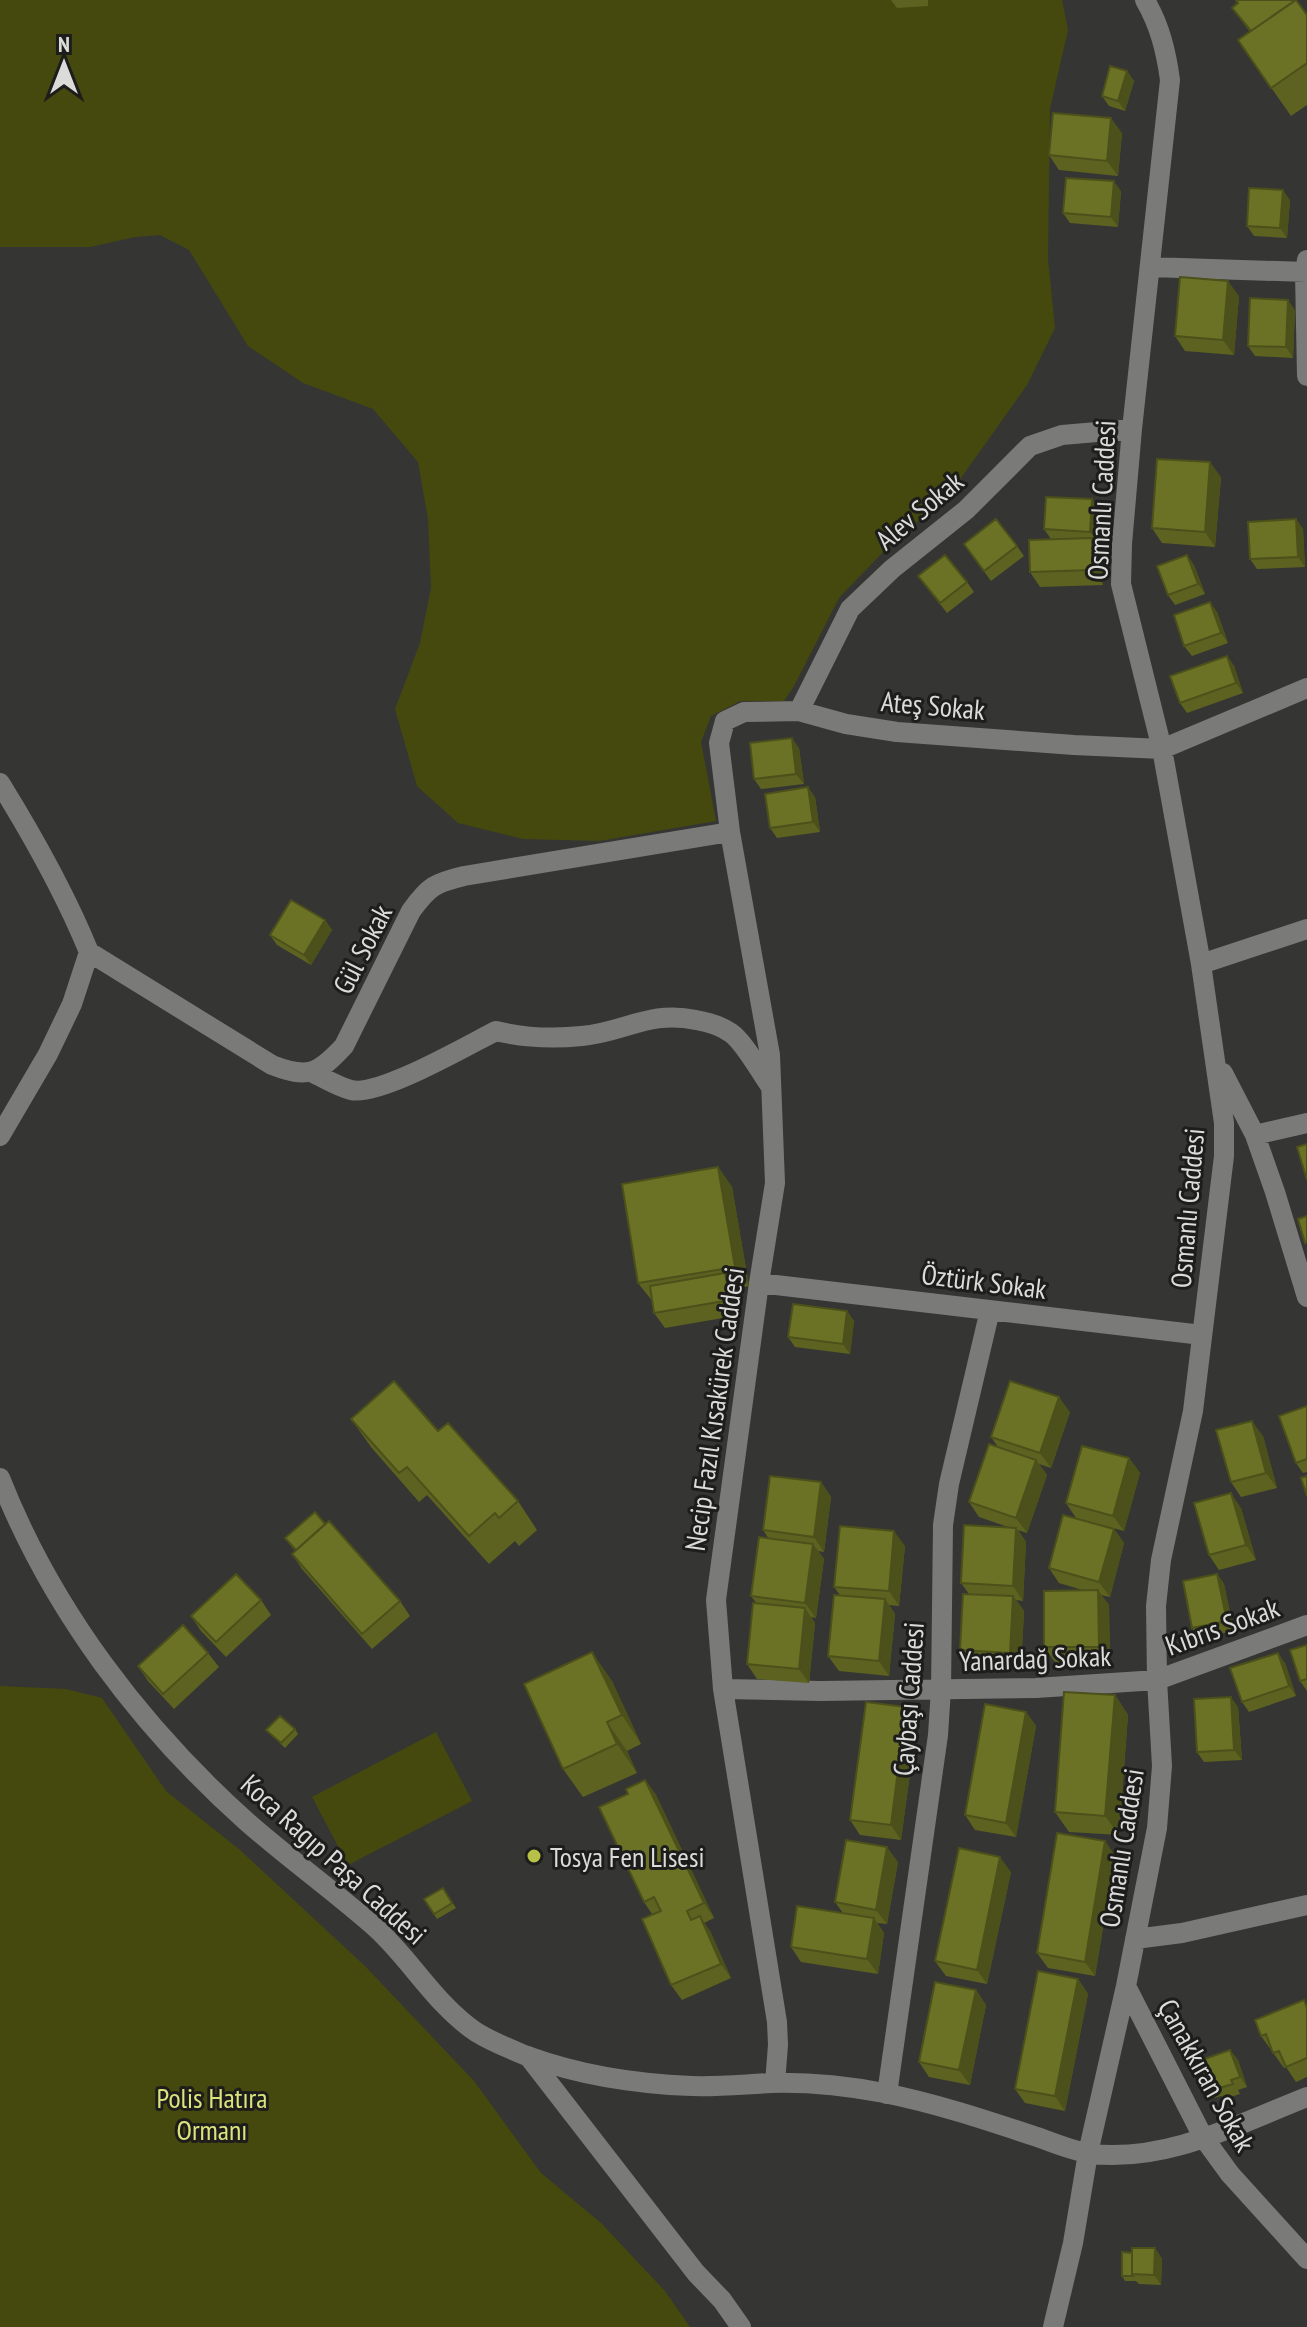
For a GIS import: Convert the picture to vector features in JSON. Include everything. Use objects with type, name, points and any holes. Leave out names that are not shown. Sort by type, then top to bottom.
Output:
[{"type":"street","name":"Osmanlı Caddesi","points":[[1053,2327],[1126,1986],[1162,1794],[1156,1606],[1161,1560],[1191,1422],[1224,1156],[1224,1123],[1201,964],[1162,749],[1121,584],[1132,429],[1170,80],[1165,46],[1145,0]]},
{"type":"street","points":[[1150,267],[1306,268],[1307,376]]},
{"type":"street","name":"Alev Sokak","points":[[799,711],[850,609],[892,569],[966,510],[1030,446],[1062,435],[1132,429]]},
{"type":"street","points":[[1162,749],[1307,688]]},
{"type":"street","name":"Ateş Sokak","points":[[719,743],[725,721],[744,712],[799,711],[846,724],[897,732],[1162,749]]},
{"type":"street","name":"Necip Fazıl Kısakürek Caddesi","points":[[719,743],[730,832],[770,1055],[775,1183],[716,1600],[723,1689],[777,2022],[775,2083]]},
{"type":"street","points":[[0,783],[47,861],[89,952],[272,1065],[293,1073],[311,1072],[353,1091],[372,1089],[427,1066],[496,1031],[525,1038],[582,1036],[671,1016],[711,1023],[730,1033],[742,1044],[771,1087]]},
{"type":"street","name":"Gül Sokak","points":[[311,1072],[329,1062],[344,1046],[411,911],[426,891],[442,882],[464,876],[730,832]]},
{"type":"street","points":[[1201,964],[1307,929]]},
{"type":"street","points":[[0,1136],[48,1054],[72,1004],[89,952]]},
{"type":"street","points":[[1216,1059],[1255,1135],[1307,1297]]},
{"type":"street","points":[[1255,1135],[1307,1123]]},
{"type":"street","name":"Öztürk Sokak","points":[[759,1283],[1202,1335]]},
{"type":"street","name":"Çaybaşı Caddesi","points":[[887,2094],[934,1762],[941,1689],[943,1525],[949,1484],[990,1310]]},
{"type":"street","name":"Koca Ragıp Paşa Caddesi","points":[[0,1478],[41,1564],[85,1641],[167,1744],[245,1820],[380,1932],[434,1993],[474,2031],[528,2056],[573,2070],[654,2084],[809,2084],[887,2094],[979,2118],[1088,2153],[1123,2155],[1178,2147],[1307,2097]]},
{"type":"street","name":"Kıbrıs Sokak","points":[[1157,1680],[1307,1625]]},
{"type":"street","name":"Yanardağ Sokak","points":[[723,1689],[1036,1688],[1157,1680]]},
{"type":"street","points":[[1135,1939],[1182,1933],[1307,1905]]},
{"type":"street","name":"Çanakkıran Sokak","points":[[1126,1986],[1203,2137],[1230,2174],[1307,2259]]},
{"type":"street","points":[[528,2056],[741,2327]]},
{"type":"green space","points":[[0,0],[1062,0],[1068,30],[1050,109],[1048,259],[1055,328],[1027,385],[951,492],[884,551],[839,598],[784,701],[740,701],[711,716],[701,742],[716,821],[599,841],[523,839],[458,823],[417,786],[395,709],[420,643],[431,588],[428,519],[418,462],[373,409],[303,383],[248,346],[189,250],[160,235],[90,247],[0,247]]},
{"type":"green space","name":"Polis Hatıra Ormanı","points":[[0,1686],[66,1689],[102,1698],[166,1791],[240,1850],[365,1966],[474,2081],[541,2173],[601,2223],[665,2291],[690,2327],[0,2327]]},
{"type":"green space","points":[[436,1732],[472,1801],[348,1865],[312,1797]]},
{"type":"building","points":[[1236,0],[1294,1],[1251,31],[1232,8],[1238,3]]},
{"type":"building","points":[[1296,0],[1307,15],[1307,63],[1271,88],[1238,40]]},
{"type":"building","points":[[1110,66],[1127,71],[1118,101],[1102,96]]},
{"type":"building","points":[[1053,113],[1111,118],[1107,161],[1049,155]]},
{"type":"building","points":[[1066,178],[1114,181],[1111,217],[1063,213]]},
{"type":"building","points":[[1249,188],[1283,190],[1280,228],[1247,226]]},
{"type":"building","points":[[1180,277],[1228,281],[1223,340],[1175,336]]},
{"type":"building","points":[[1250,298],[1288,300],[1286,347],[1248,346]]},
{"type":"building","points":[[1157,459],[1210,462],[1205,532],[1152,528]]},
{"type":"building","points":[[1046,497],[1092,499],[1090,532],[1044,529]]},
{"type":"building","points":[[996,519],[1017,546],[984,571],[964,544]]},
{"type":"building","points":[[1296,519],[1298,557],[1250,559],[1248,522]]},
{"type":"building","points":[[1092,538],[1092,570],[1030,572],[1029,540]]},
{"type":"building","points":[[945,555],[967,582],[940,603],[918,576]]},
{"type":"building","points":[[1187,555],[1198,584],[1168,595],[1157,566]]},
{"type":"building","points":[[1210,602],[1221,633],[1184,646],[1174,615]]},
{"type":"building","points":[[1227,656],[1236,683],[1180,703],[1170,676]]},
{"type":"building","points":[[792,738],[796,774],[754,779],[750,743]]},
{"type":"building","points":[[808,787],[813,822],[770,828],[765,794]]},
{"type":"building","points":[[291,900],[325,920],[304,955],[270,935]]},
{"type":"building","points":[[1307,1144],[1307,1180],[1297,1147]]},
{"type":"building","points":[[718,1167],[735,1267],[638,1283],[622,1184]]},
{"type":"building","points":[[1307,1216],[1307,1242],[1305,1243],[1298,1219]]},
{"type":"building","points":[[725,1273],[730,1300],[654,1313],[650,1286]]},
{"type":"building","points":[[793,1304],[847,1311],[843,1344],[788,1337]]},
{"type":"building","points":[[394,1381],[438,1431],[448,1423],[518,1501],[499,1518],[495,1513],[469,1536],[407,1467],[399,1473],[351,1419]]},
{"type":"building","points":[[1010,1381],[1059,1397],[1040,1453],[991,1437]]},
{"type":"building","points":[[1307,1406],[1307,1459],[1296,1463],[1279,1416]]},
{"type":"building","points":[[1252,1421],[1266,1473],[1231,1482],[1216,1430]]},
{"type":"building","points":[[989,1444],[1036,1460],[1016,1518],[969,1502]]},
{"type":"building","points":[[1082,1446],[1129,1458],[1113,1516],[1066,1503]]},
{"type":"building","points":[[770,1476],[821,1482],[814,1537],[763,1530]]},
{"type":"building","points":[[1307,1476],[1307,1496],[1301,1478]]},
{"type":"building","points":[[1231,1493],[1246,1545],[1209,1555],[1194,1503]]},
{"type":"building","points":[[315,1512],[325,1524],[296,1550],[285,1538]]},
{"type":"building","points":[[1063,1515],[1114,1529],[1099,1582],[1049,1568]]},
{"type":"building","points":[[329,1521],[400,1601],[362,1634],[292,1554]]},
{"type":"building","points":[[964,1525],[1016,1528],[1013,1586],[961,1583]]},
{"type":"building","points":[[840,1526],[894,1531],[889,1591],[834,1587]]},
{"type":"building","points":[[759,1537],[813,1544],[805,1603],[751,1596]]},
{"type":"building","points":[[236,1574],[261,1600],[216,1642],[191,1616]]},
{"type":"building","points":[[1217,1574],[1227,1621],[1192,1628],[1183,1581]]},
{"type":"building","points":[[1098,1590],[1099,1647],[1044,1647],[1044,1591]]},
{"type":"building","points":[[963,1594],[1013,1596],[1010,1653],[960,1650]]},
{"type":"building","points":[[834,1595],[885,1599],[879,1661],[828,1656]]},
{"type":"building","points":[[753,1603],[805,1608],[799,1669],[747,1664]]},
{"type":"building","points":[[183,1625],[208,1653],[163,1694],[138,1666]]},
{"type":"building","points":[[1307,1645],[1307,1679],[1300,1681],[1290,1650]]},
{"type":"building","points":[[592,1652],[622,1715],[607,1722],[617,1744],[563,1769],[524,1684]]},
{"type":"building","points":[[1278,1653],[1289,1686],[1242,1702],[1230,1668]]},
{"type":"building","points":[[1064,1692],[1115,1695],[1105,1816],[1055,1812]]},
{"type":"building","points":[[1231,1697],[1234,1750],[1197,1752],[1194,1699]]},
{"type":"building","points":[[866,1702],[906,1707],[891,1825],[850,1820]]},
{"type":"building","points":[[985,1704],[1026,1712],[1006,1823],[965,1815]]},
{"type":"building","points":[[280,1716],[295,1729],[281,1743],[266,1730]]},
{"type":"building","points":[[645,1780],[704,1903],[687,1911],[691,1920],[700,1916],[721,1964],[671,1985],[642,1919],[661,1911],[654,1897],[644,1902],[599,1807],[628,1794],[626,1789]]},
{"type":"building","points":[[1057,1833],[1105,1841],[1085,1962],[1037,1953]]},
{"type":"building","points":[[846,1840],[887,1847],[876,1910],[835,1902]]},
{"type":"building","points":[[959,1848],[1000,1857],[977,1970],[935,1961]]},
{"type":"building","points":[[443,1888],[452,1903],[434,1914],[424,1899]]},
{"type":"building","points":[[797,1906],[874,1918],[867,1959],[791,1947]]},
{"type":"building","points":[[1038,1971],[1078,1979],[1055,2096],[1015,2089]]},
{"type":"building","points":[[935,1982],[976,1990],[959,2070],[919,2062]]},
{"type":"building","points":[[1304,2000],[1307,2008],[1307,2058],[1286,2067],[1279,2051],[1273,2053],[1266,2034],[1261,2036],[1255,2020]]},
{"type":"building","points":[[1230,2050],[1240,2077],[1231,2080],[1233,2084],[1207,2088],[1203,2078],[1198,2080],[1193,2063]]},
{"type":"building","points":[[1132,2248],[1155,2248],[1154,2275],[1132,2274]]},
{"type":"building","points":[[1122,2252],[1132,2253],[1133,2276],[1122,2276]]},
{"type":"place","name":"Tosya Fen Lisesi","points":[[534,1856]]}]
